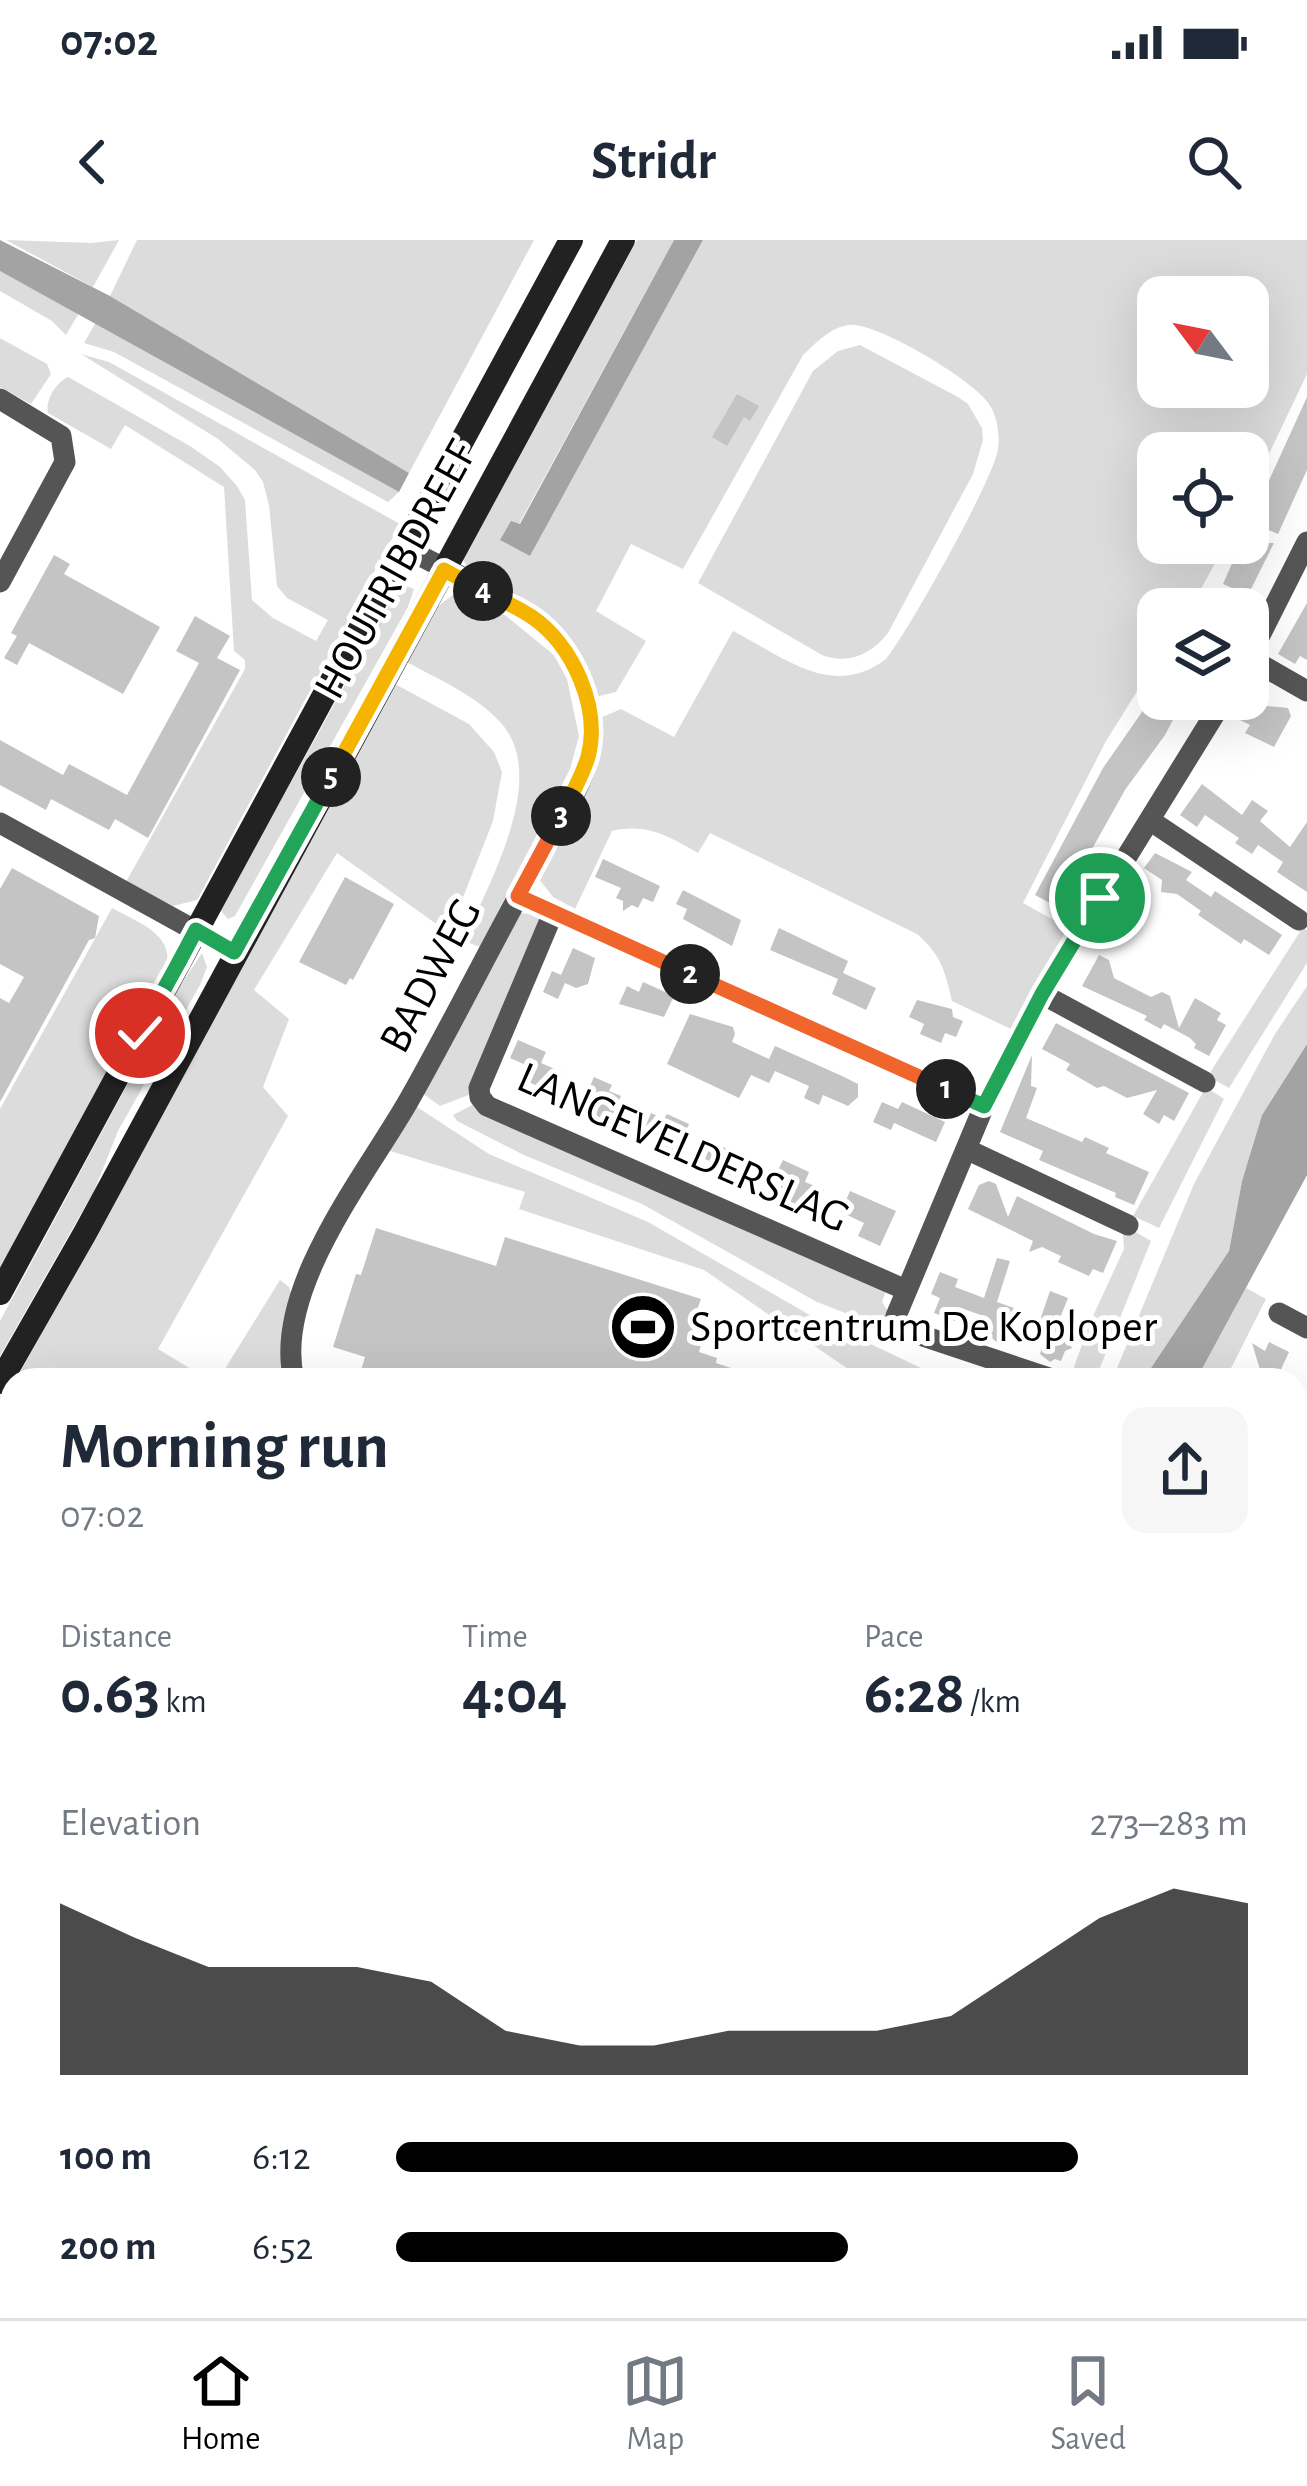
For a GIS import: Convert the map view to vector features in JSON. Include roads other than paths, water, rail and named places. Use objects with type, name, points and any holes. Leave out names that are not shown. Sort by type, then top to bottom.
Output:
[{"type":"main road","name":"HOUTRIBDREEF","points":[[0,1293],[572,240]]},
{"type":"main road","name":"HOUTRIBDREEF","points":[[8,1368],[623,240]]},
{"type":"street","points":[[0,399],[61,436],[65,462],[0,582]]},
{"type":"street","points":[[1269,617],[1307,542]]},
{"type":"street","name":"BADWEG","points":[[294,1368],[293,1330],[305,1287],[345,1203],[409,1100],[587,761],[590,713],[580,677],[557,639],[533,617],[404,547]]},
{"type":"street","points":[[1269,670],[1307,691]]},
{"type":"street","points":[[1019,1368],[902,1329],[896,1316],[984,1106],[1042,994],[1211,720]]},
{"type":"street","points":[[1150,821],[1299,920]]},
{"type":"street","points":[[0,823],[234,952]]},
{"type":"street","points":[[518,896],[984,1106]]},
{"type":"street","name":"LANGEVELDERSLAG","points":[[553,913],[479,1097],[488,1106],[906,1290]]},
{"type":"street","points":[[1042,994],[1205,1082]]},
{"type":"street","points":[[966,1149],[1128,1225]]},
{"type":"street","points":[[1279,1313],[1307,1328]]},
{"type":"place","name":"Sportcentrum De Koploper","points":[[643,1327]]}]
